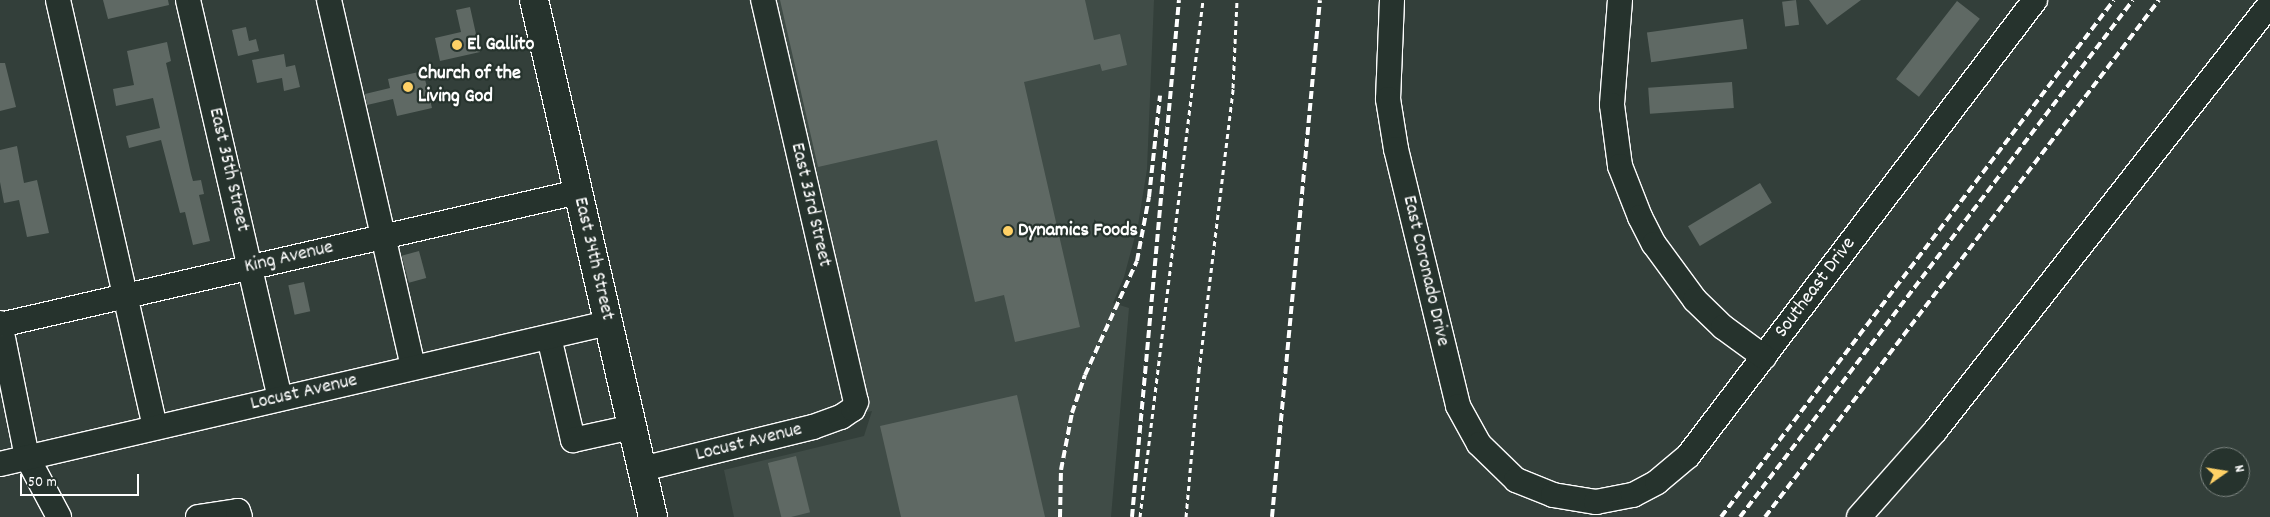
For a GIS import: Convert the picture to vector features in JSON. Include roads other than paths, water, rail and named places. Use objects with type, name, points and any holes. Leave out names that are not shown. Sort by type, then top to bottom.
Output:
[{"type":"main road","name":"East 34th Street","points":[[534,0],[653,517]]},
{"type":"street","points":[[58,0],[155,427]]},
{"type":"street","name":"East 35th Street","points":[[188,0],[280,398]]},
{"type":"street","points":[[329,0],[413,368]]},
{"type":"street","name":"East 33rd Street","points":[[763,0],[856,402],[853,409]]},
{"type":"street","name":"East Coronado Drive","points":[[1392,0],[1388,99],[1396,149],[1458,406],[1467,426],[1496,465],[1522,484],[1553,495]]},
{"type":"street","points":[[1620,0],[1612,105],[1620,166],[1629,190],[1654,244],[1690,294],[1723,327],[1764,357]]},
{"type":"street","name":"Southeast Drive","points":[[1553,495],[1596,502],[1614,502],[1657,482],[1688,456],[1764,357],[2026,3]]},
{"type":"street","points":[[1859,517],[1936,431],[2270,4]]},
{"type":"street","name":"King Avenue","points":[[0,324],[578,192]]},
{"type":"street","name":"Locust Avenue","points":[[0,464],[608,323]]},
{"type":"street","points":[[0,324],[28,457],[59,517]]},
{"type":"street","points":[[549,337],[572,440],[632,426]]},
{"type":"street","name":"Locust Avenue","points":[[642,469],[813,427],[841,417],[853,409]]},
{"type":"street","points":[[198,517],[238,510],[240,517]]},
{"type":"railway","points":[[1132,517],[1179,0]]},
{"type":"railway","points":[[1272,517],[1320,0]]},
{"type":"railway","points":[[1721,517],[2114,0]]},
{"type":"railway","points":[[1740,517],[2133,0]]},
{"type":"railway","points":[[1765,517],[2159,0]]},
{"type":"railway","points":[[1060,517],[1061,470],[1072,413],[1085,375],[1137,261],[1149,197],[1160,96]]},
{"type":"place","name":"El Gallito","points":[[457,45]]},
{"type":"place","name":"Church of the Living God","points":[[408,87]]},
{"type":"place","name":"Dynamics Foods","points":[[1008,231]]}]
